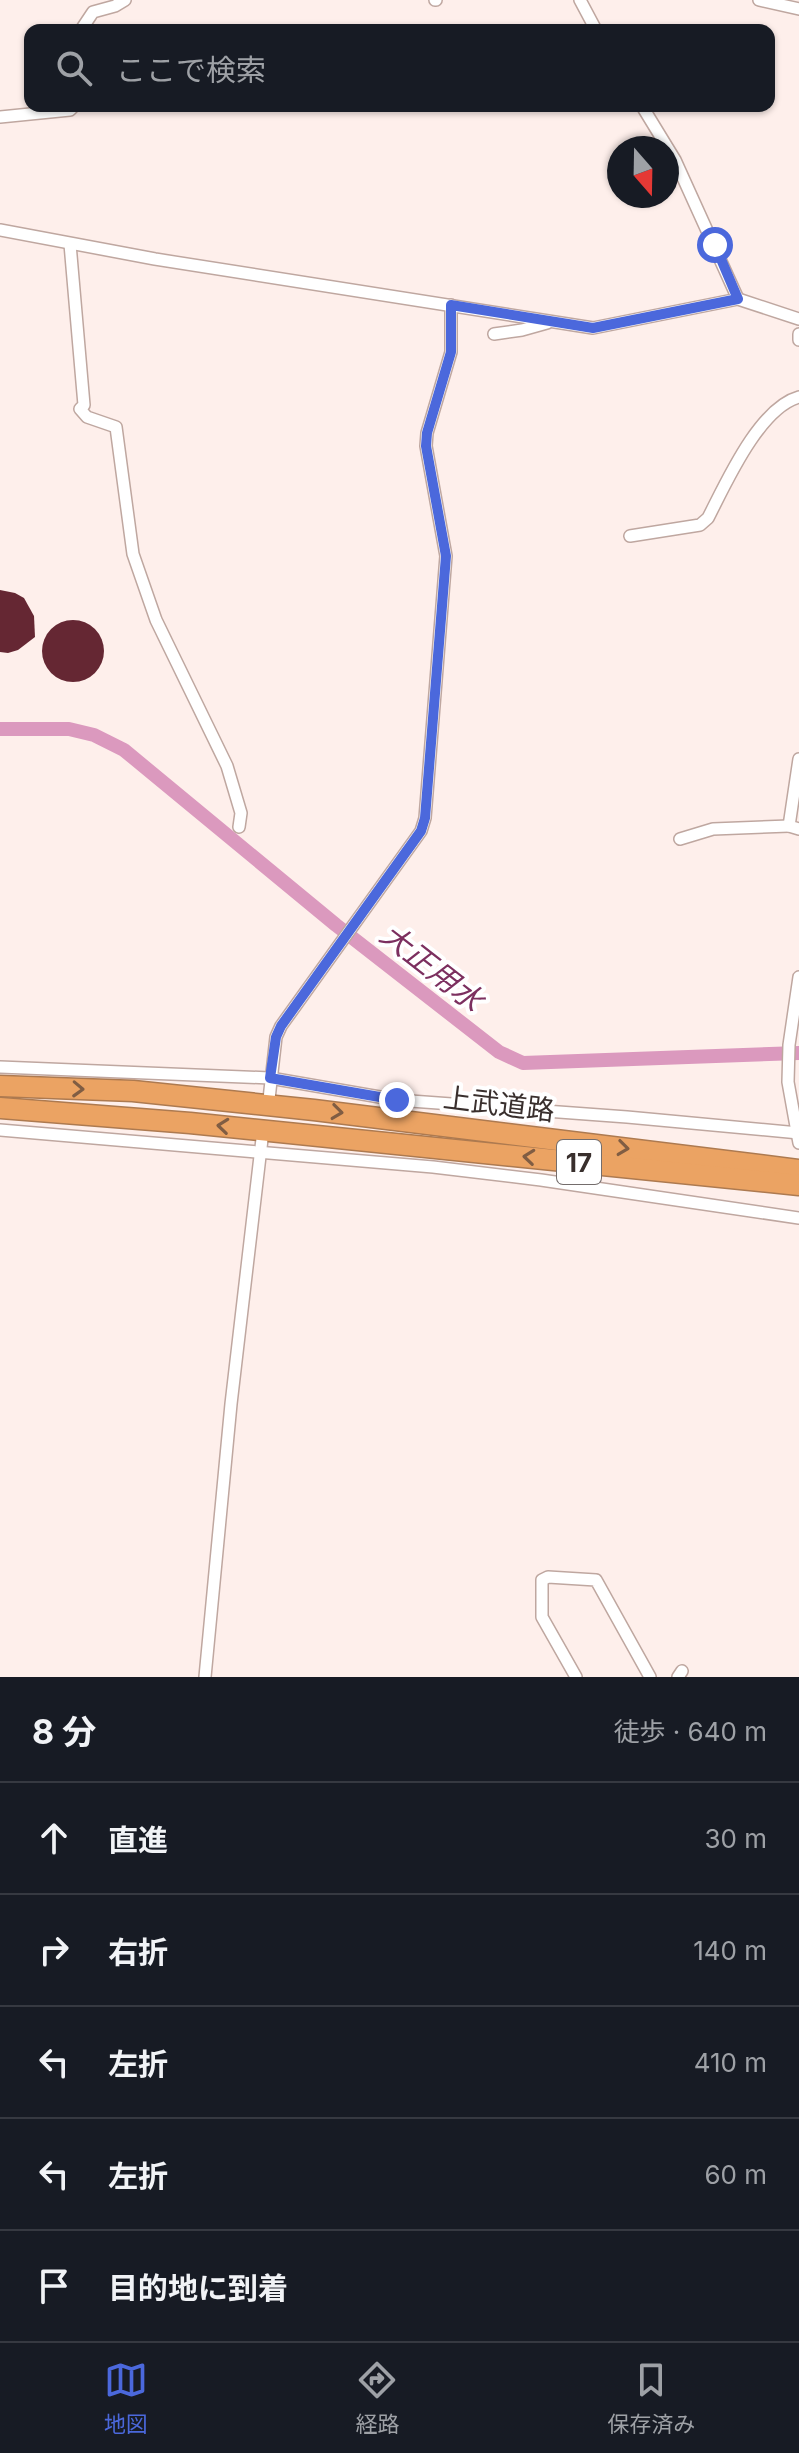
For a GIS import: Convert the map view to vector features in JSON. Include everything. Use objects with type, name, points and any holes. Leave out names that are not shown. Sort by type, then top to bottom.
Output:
[{"type":"highway","name":"上武道路","points":[[0,1086],[133,1091],[299,1108],[799,1170]]},
{"type":"highway","name":"上武道路","points":[[0,1108],[190,1123],[799,1185]]},
{"type":"street","points":[[85,24],[93,12],[125,0]]},
{"type":"street","points":[[580,0],[593,24]]},
{"type":"street","points":[[759,0],[799,9]]},
{"type":"street","points":[[0,117],[50,112]]},
{"type":"street","points":[[646,112],[675,160],[738,299]]},
{"type":"street","points":[[0,230],[593,328],[738,299],[799,319]]},
{"type":"street","points":[[70,244],[84,405],[80,409],[87,417],[116,427],[133,554],[156,620],[227,766],[241,813],[239,827]]},
{"type":"street","points":[[269,1099],[276,1037],[281,1026],[421,831],[425,818],[446,556],[426,446],[451,352],[451,305]]},
{"type":"street","points":[[494,334],[551,321]]},
{"type":"street","points":[[630,536],[700,525],[708,518],[748,444],[789,400],[799,397]]},
{"type":"street","points":[[680,839],[724,828],[794,827],[799,759]]},
{"type":"street","points":[[0,1067],[270,1078],[397,1100],[627,1117],[798,1136],[788,1082],[789,1045],[799,977]]},
{"type":"street","points":[[0,1130],[541,1180],[799,1218]]},
{"type":"street","points":[[205,1677],[229,1419],[262,1139]]},
{"type":"street","points":[[576,1677],[542,1617],[542,1580],[548,1577],[596,1580],[650,1677]]},
{"type":"building","points":[[0,590],[24,598],[34,616],[35,637],[18,650],[8,653],[0,652]]},
{"type":"building","points":[[73,620],[95,629],[104,651],[95,673],[73,682],[51,673],[42,651],[51,629]]},
{"type":"waterway","name":"大正用水","points":[[0,729],[69,729],[94,735],[124,750],[336,925],[499,1052],[523,1063],[799,1053]]},
{"type":"route","points":[[397,1100],[270,1078],[276,1037],[281,1026],[421,831],[425,818],[446,556],[426,446],[451,352],[451,305],[593,328],[738,299],[715,245]]}]
